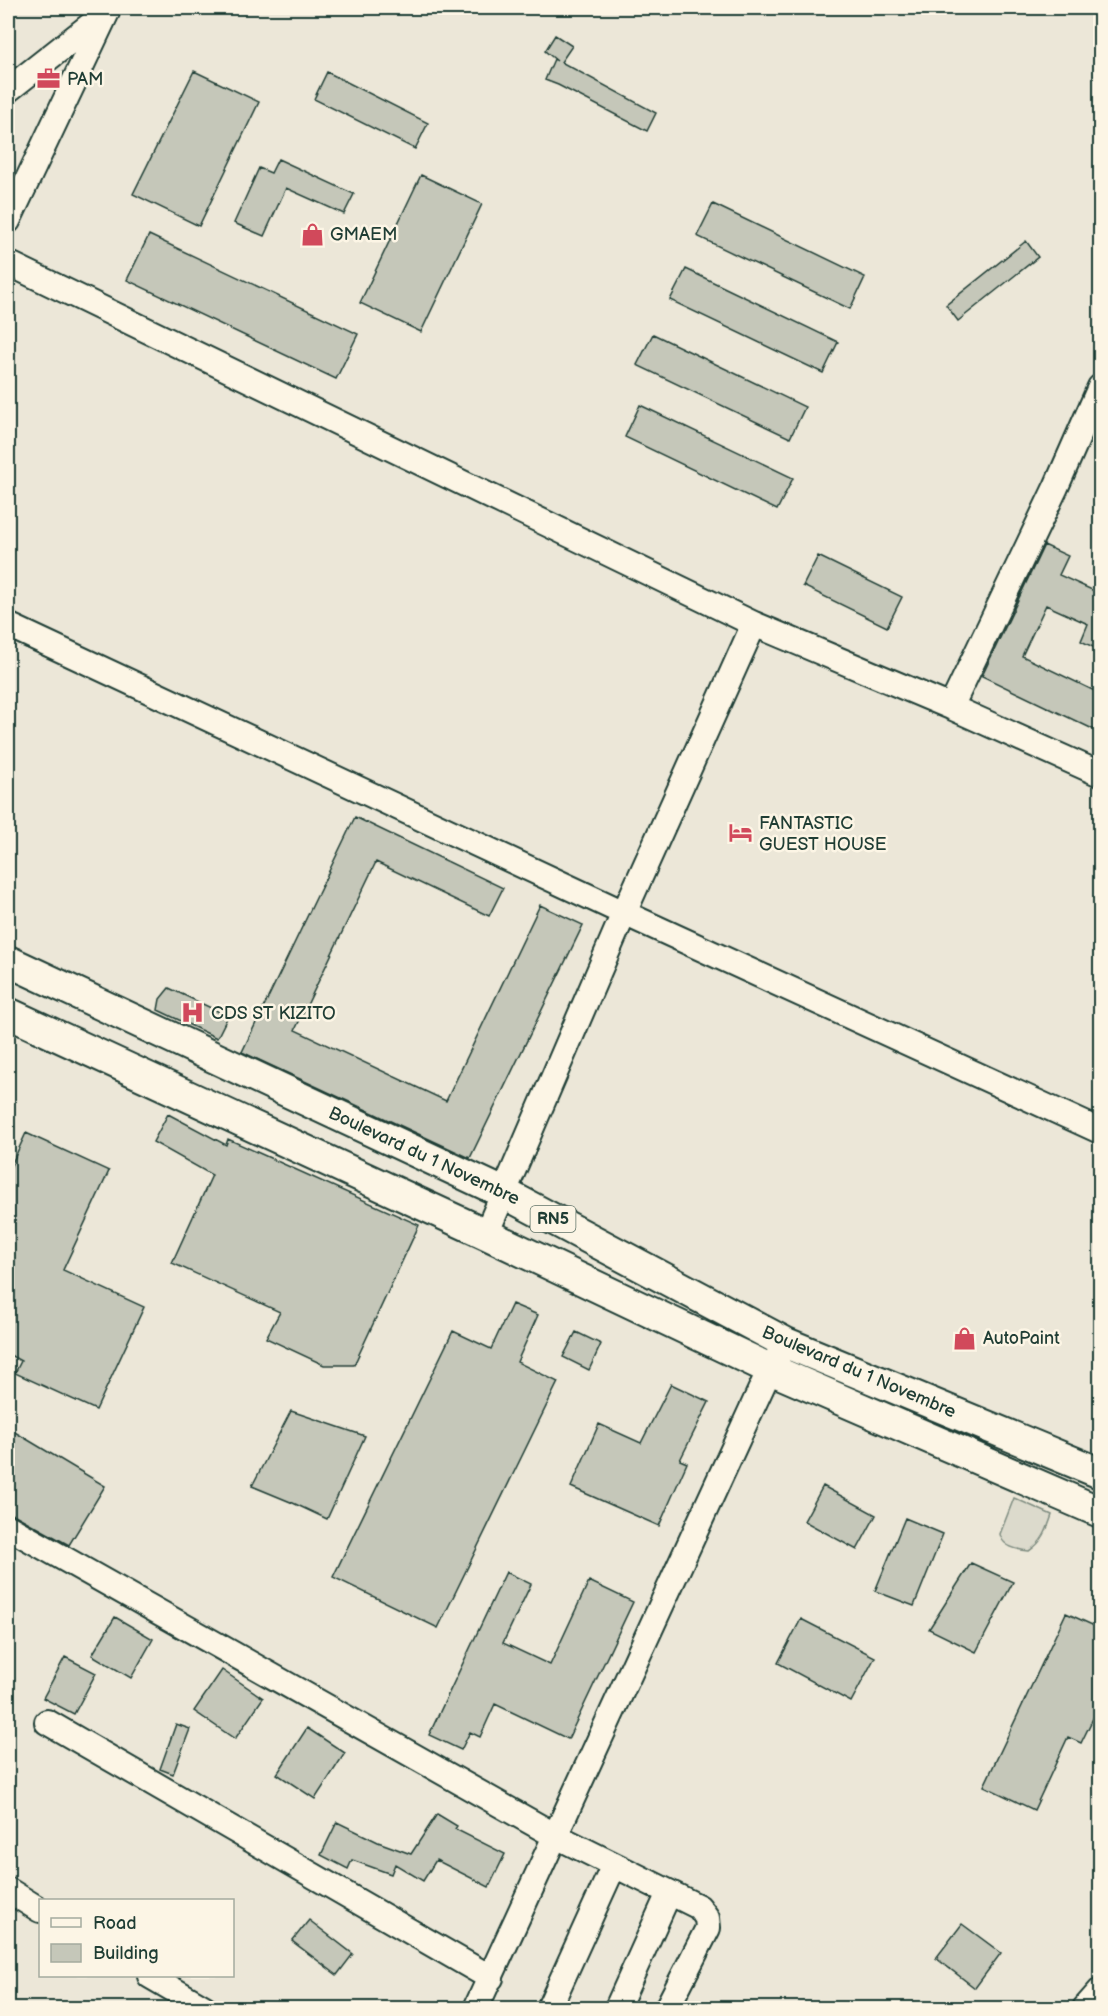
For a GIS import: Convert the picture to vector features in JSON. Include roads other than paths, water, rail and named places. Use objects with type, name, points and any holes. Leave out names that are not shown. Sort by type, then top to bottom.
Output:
[{"type":"main road","name":"Boulevard du 1 Novembre","points":[[8,961],[504,1193],[786,1343],[1101,1473]]},
{"type":"main road","points":[[99,1055],[119,1012]]},
{"type":"main road","name":"Boulevard du 1 Novembre","points":[[8,1013],[486,1234],[770,1369],[1101,1512]]},
{"type":"street","points":[[8,90],[110,10]]},
{"type":"street","points":[[8,221],[110,10]]},
{"type":"street","points":[[8,263],[754,624],[951,707],[1101,774]]},
{"type":"street","points":[[951,707],[1101,387]]},
{"type":"street","points":[[486,1234],[624,913],[754,624]]},
{"type":"street","points":[[8,625],[624,913],[1101,1131]]},
{"type":"street","points":[[476,2008],[770,1369],[786,1343]]},
{"type":"street","points":[[8,1527],[554,1835],[699,1907],[707,1917],[708,1928],[667,2008]]},
{"type":"street","points":[[47,1722],[491,1978]]},
{"type":"street","points":[[549,2008],[614,1865]]},
{"type":"street","points":[[8,1890],[39,1909]]},
{"type":"street","points":[[617,2008],[669,1893]]},
{"type":"street","points":[[152,1977],[205,2008]]},
{"type":"street","points":[[1085,2008],[1101,1991]]},
{"type":"place","name":"PAM","points":[[49,79]]},
{"type":"place","name":"GMAEM","points":[[312,234]]},
{"type":"place","name":"FANTASTIC GUEST HOUSE","points":[[741,833]]},
{"type":"place","name":"CDS ST KIZITO","points":[[193,1013]]},
{"type":"place","name":"AutoPaint","points":[[965,1338]]}]
